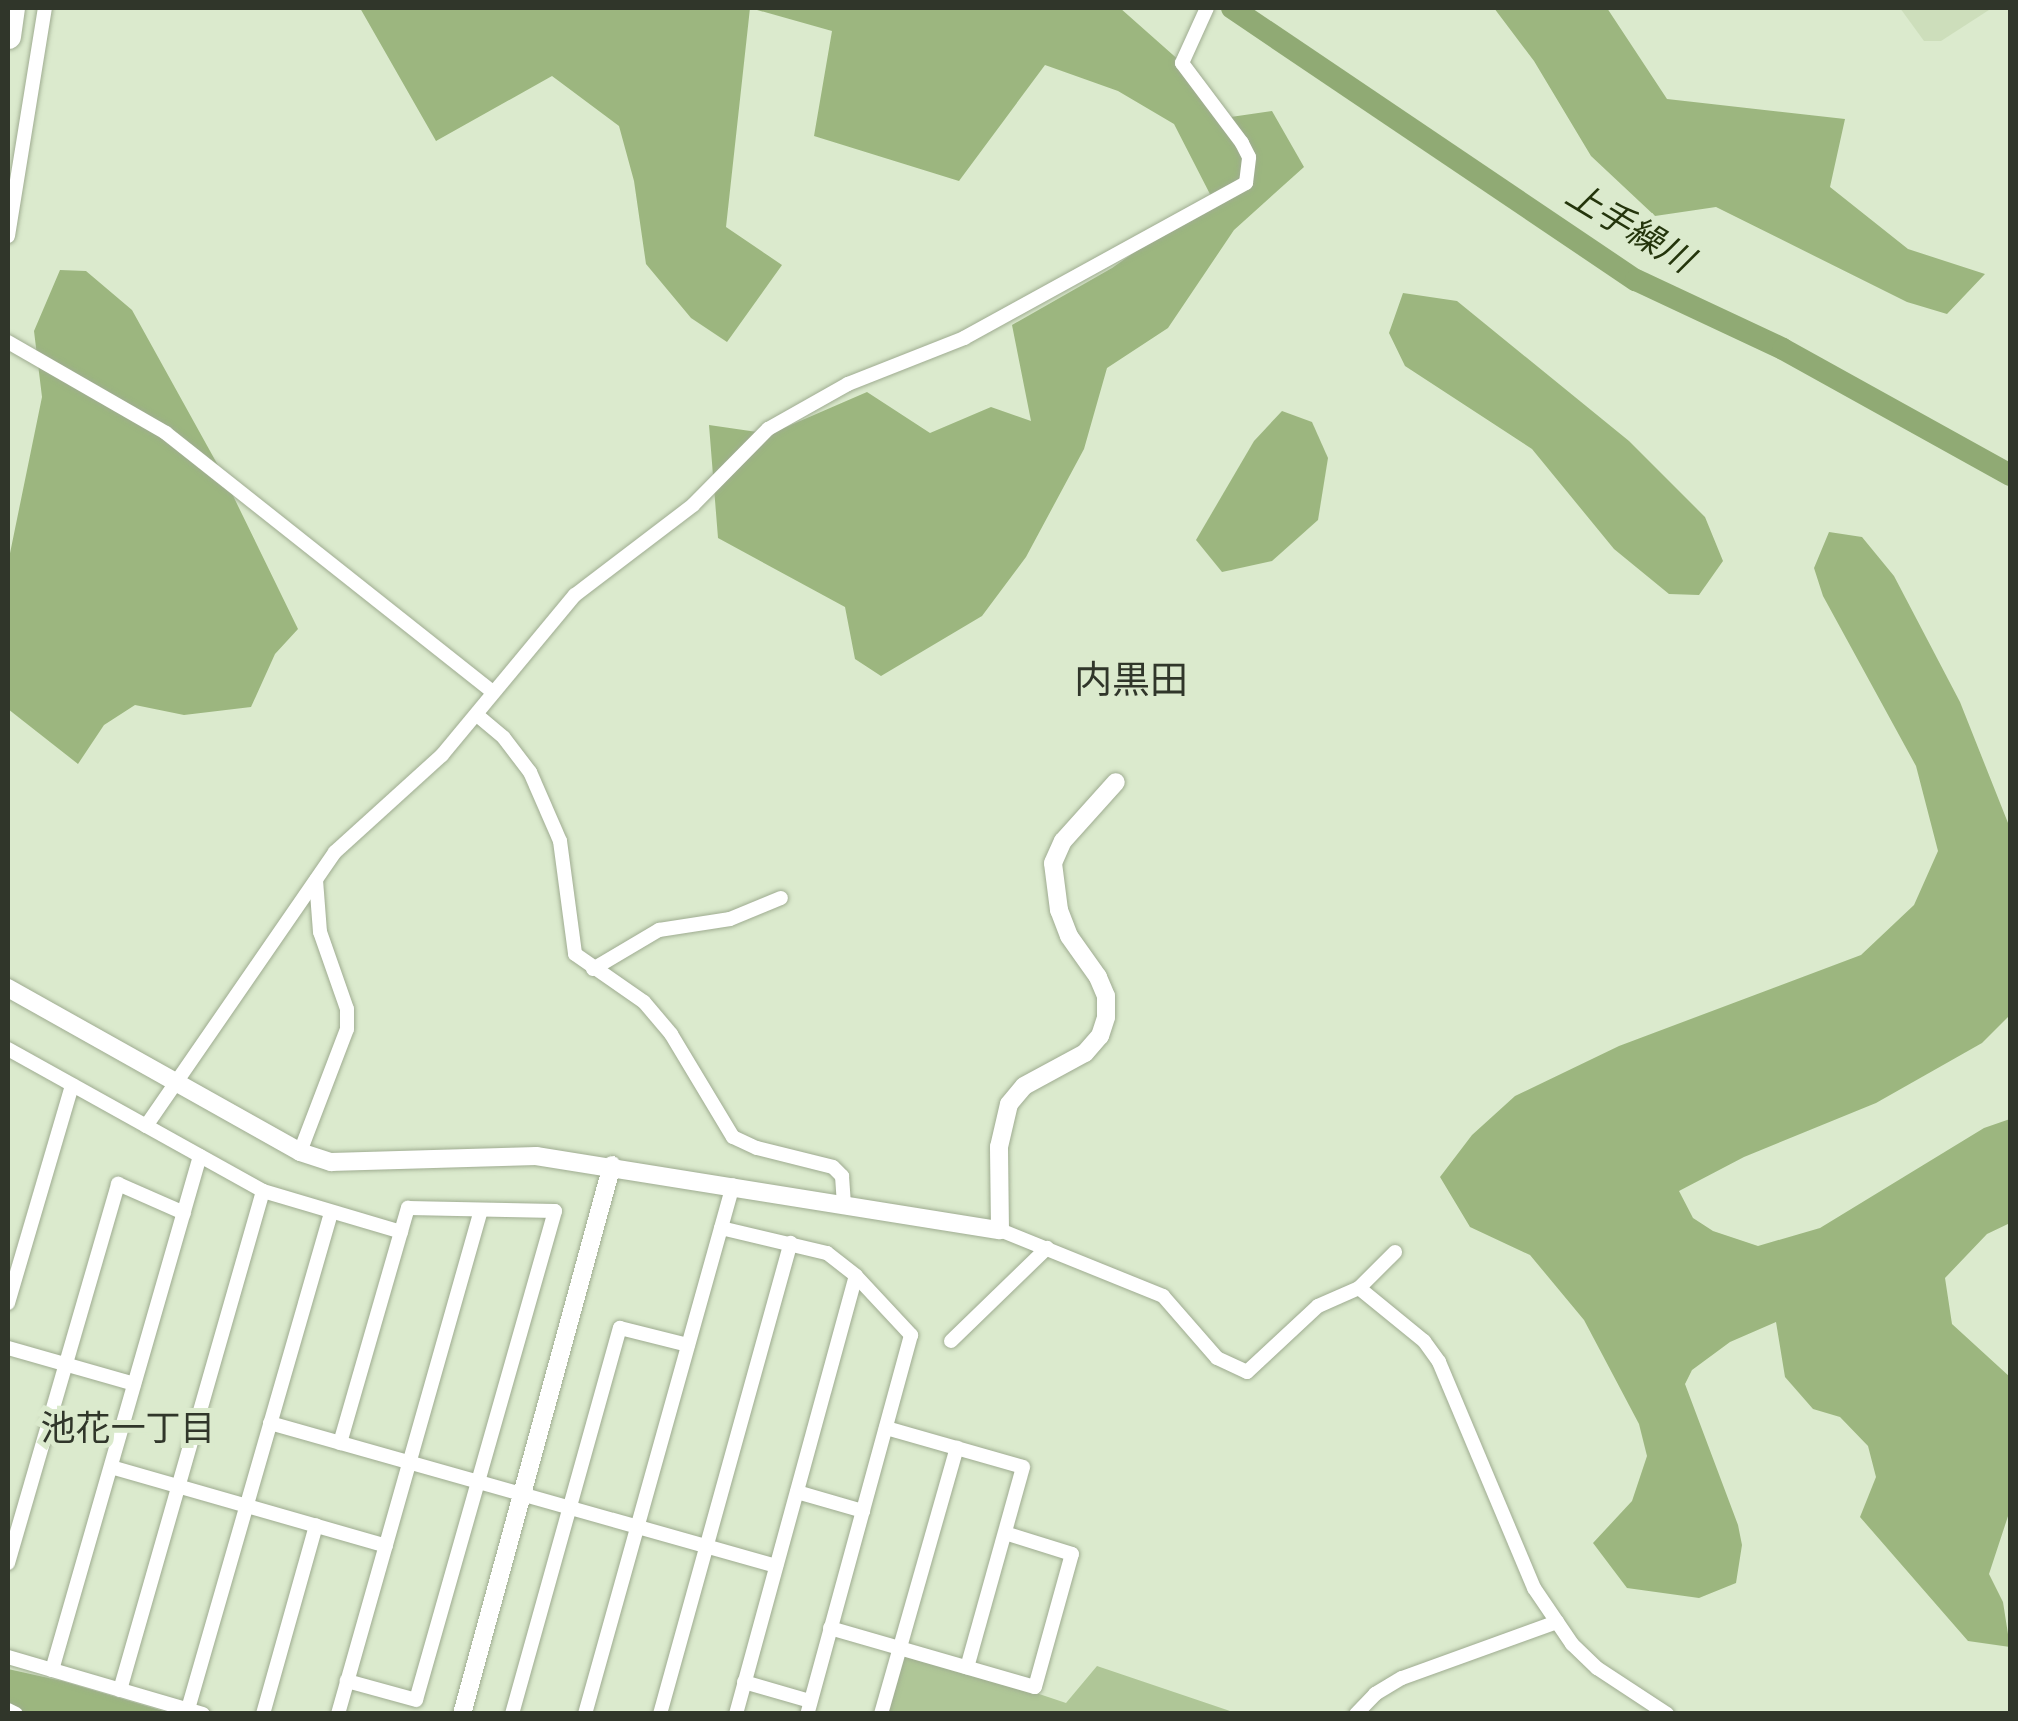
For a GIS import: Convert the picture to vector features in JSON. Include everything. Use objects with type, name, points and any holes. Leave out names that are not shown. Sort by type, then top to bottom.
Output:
[{"type":"highway","points":[[8,36],[12,8]]},
{"type":"street","points":[[8,236],[45,8]]},
{"type":"street","points":[[146,1126],[335,852],[442,756],[575,595],[693,505],[768,428],[848,384],[964,338],[1164,226],[1223,199],[1246,182],[1249,157],[1242,142],[1182,63],[1207,8]]},
{"type":"street","points":[[8,342],[166,433],[493,692]]},
{"type":"street","points":[[477,715],[504,738],[530,772],[560,842],[572,948],[593,969],[644,1002],[671,1034],[733,1136],[757,1148],[833,1168],[842,1176],[844,1204]]},
{"type":"street","points":[[1000,1230],[999,1147],[1009,1104],[1024,1086],[1085,1053],[1100,1036],[1106,1017],[1106,996],[1098,977],[1069,936],[1058,910],[1053,862],[1063,841],[1116,782]]},
{"type":"street","points":[[300,1152],[347,1029],[347,1008],[320,932],[316,880]]},
{"type":"street","points":[[593,969],[659,930],[730,920],[780,898]]},
{"type":"street","points":[[8,988],[300,1152],[331,1162],[536,1156],[612,1165],[1000,1230],[1164,1296],[1217,1358],[1247,1372],[1318,1306],[1359,1288],[1395,1252]]},
{"type":"street","points":[[8,1050],[263,1190],[401,1232]]},
{"type":"street","points":[[8,1303],[72,1085]]},
{"type":"street","points":[[52,1670],[200,1156]]},
{"type":"street","points":[[462,1714],[612,1165]]},
{"type":"street","points":[[8,1563],[118,1184],[184,1213]]},
{"type":"street","points":[[585,1714],[733,1185]]},
{"type":"street","points":[[120,1690],[263,1190]]},
{"type":"street","points":[[340,1443],[408,1208],[555,1211],[416,1700],[347,1681]]},
{"type":"street","points":[[338,1714],[481,1210]]},
{"type":"street","points":[[188,1709],[331,1213]]},
{"type":"street","points":[[721,1228],[827,1253],[856,1276],[912,1335],[808,1707],[744,1682]]},
{"type":"street","points":[[660,1714],[791,1243]]},
{"type":"street","points":[[952,1340],[1048,1248]]},
{"type":"street","points":[[736,1714],[856,1276]]},
{"type":"street","points":[[1359,1288],[1424,1341],[1440,1362],[1534,1588],[1557,1622],[1597,1668],[1667,1714]]},
{"type":"street","points":[[512,1714],[620,1328],[688,1345]]},
{"type":"street","points":[[8,1348],[134,1384]]},
{"type":"street","points":[[270,1423],[776,1566]]},
{"type":"street","points":[[886,1428],[1023,1467],[966,1667]]},
{"type":"street","points":[[881,1714],[957,1448]]},
{"type":"street","points":[[110,1466],[386,1546]]},
{"type":"street","points":[[797,1492],[863,1511]]},
{"type":"street","points":[[263,1714],[316,1526]]},
{"type":"street","points":[[830,1628],[1035,1687],[1072,1554],[1005,1533]]},
{"type":"street","points":[[1356,1714],[1375,1694],[1402,1678],[1557,1622]]},
{"type":"street","points":[[8,1657],[203,1714]]},
{"type":"street","points":[[8,1710],[16,1714]]},
{"type":"shaded area","points":[[360,8],[750,8],[726,227],[782,265],[727,342],[691,318],[646,264],[634,181],[619,126],[552,76],[436,141]]},
{"type":"shaded area","points":[[750,8],[1120,8],[1199,78],[1217,119],[1272,111],[1304,167],[1234,230],[1168,328],[1107,368],[1084,449],[1026,557],[982,616],[881,676],[855,659],[845,607],[718,538],[709,425],[770,434],[867,392],[930,433],[991,407],[1031,421],[1012,325],[1112,268],[1212,198],[1174,124],[1118,91],[1045,65],[959,181],[814,136],[832,31]]},
{"type":"shaded area","points":[[1494,8],[1607,8],[1667,99],[1845,119],[1830,187],[1908,249],[1985,274],[1947,314],[1907,302],[1716,207],[1655,216],[1591,156],[1534,61]]},
{"type":"shaded area","points":[[1900,8],[1992,8],[1941,41],[1924,41]]},
{"type":"shaded area","points":[[60,270],[86,271],[132,310],[220,469],[298,629],[275,654],[251,707],[184,715],[135,705],[104,725],[78,764],[8,709],[8,563],[42,397],[34,331]]},
{"type":"shaded area","points":[[1403,293],[1457,301],[1629,441],[1705,517],[1723,561],[1699,595],[1669,594],[1614,549],[1532,449],[1405,366],[1389,333]]},
{"type":"shaded area","points":[[1282,411],[1312,422],[1328,458],[1318,520],[1272,561],[1222,572],[1196,540],[1254,441]]},
{"type":"shaded area","points":[[1829,532],[1862,537],[1894,576],[1960,702],[2010,828],[2010,1015],[1982,1043],[1876,1103],[1744,1157],[1679,1191],[1693,1218],[1713,1231],[1758,1246],[1820,1228],[1984,1128],[2010,1119],[2010,1223],[1987,1234],[1945,1278],[1952,1324],[2010,1377],[2010,1510],[1989,1574],[2003,1602],[2010,1647],[1968,1641],[1860,1517],[1876,1477],[1868,1446],[1840,1417],[1813,1409],[1785,1377],[1776,1322],[1730,1342],[1692,1370],[1685,1384],[1738,1525],[1742,1545],[1736,1583],[1699,1598],[1627,1588],[1593,1543],[1632,1501],[1647,1456],[1639,1424],[1584,1320],[1530,1255],[1470,1227],[1440,1177],[1472,1135],[1515,1096],[1619,1046],[1861,955],[1914,905],[1938,851],[1916,766],[1823,596],[1814,568]]},
{"type":"shaded area","points":[[899,1647],[1066,1703],[1097,1666],[1233,1712],[881,1714]]},
{"type":"shaded area","points":[[8,1669],[62,1681],[170,1713],[8,1713]]},
{"type":"waterway","name":"上手繰川","points":[[1232,8],[1636,280],[1783,349],[2010,475]]},
{"type":"district","name":"内黒田","points":[[1131,682]]},
{"type":"district","name":"池花一丁目","points":[[128,1429]]}]
